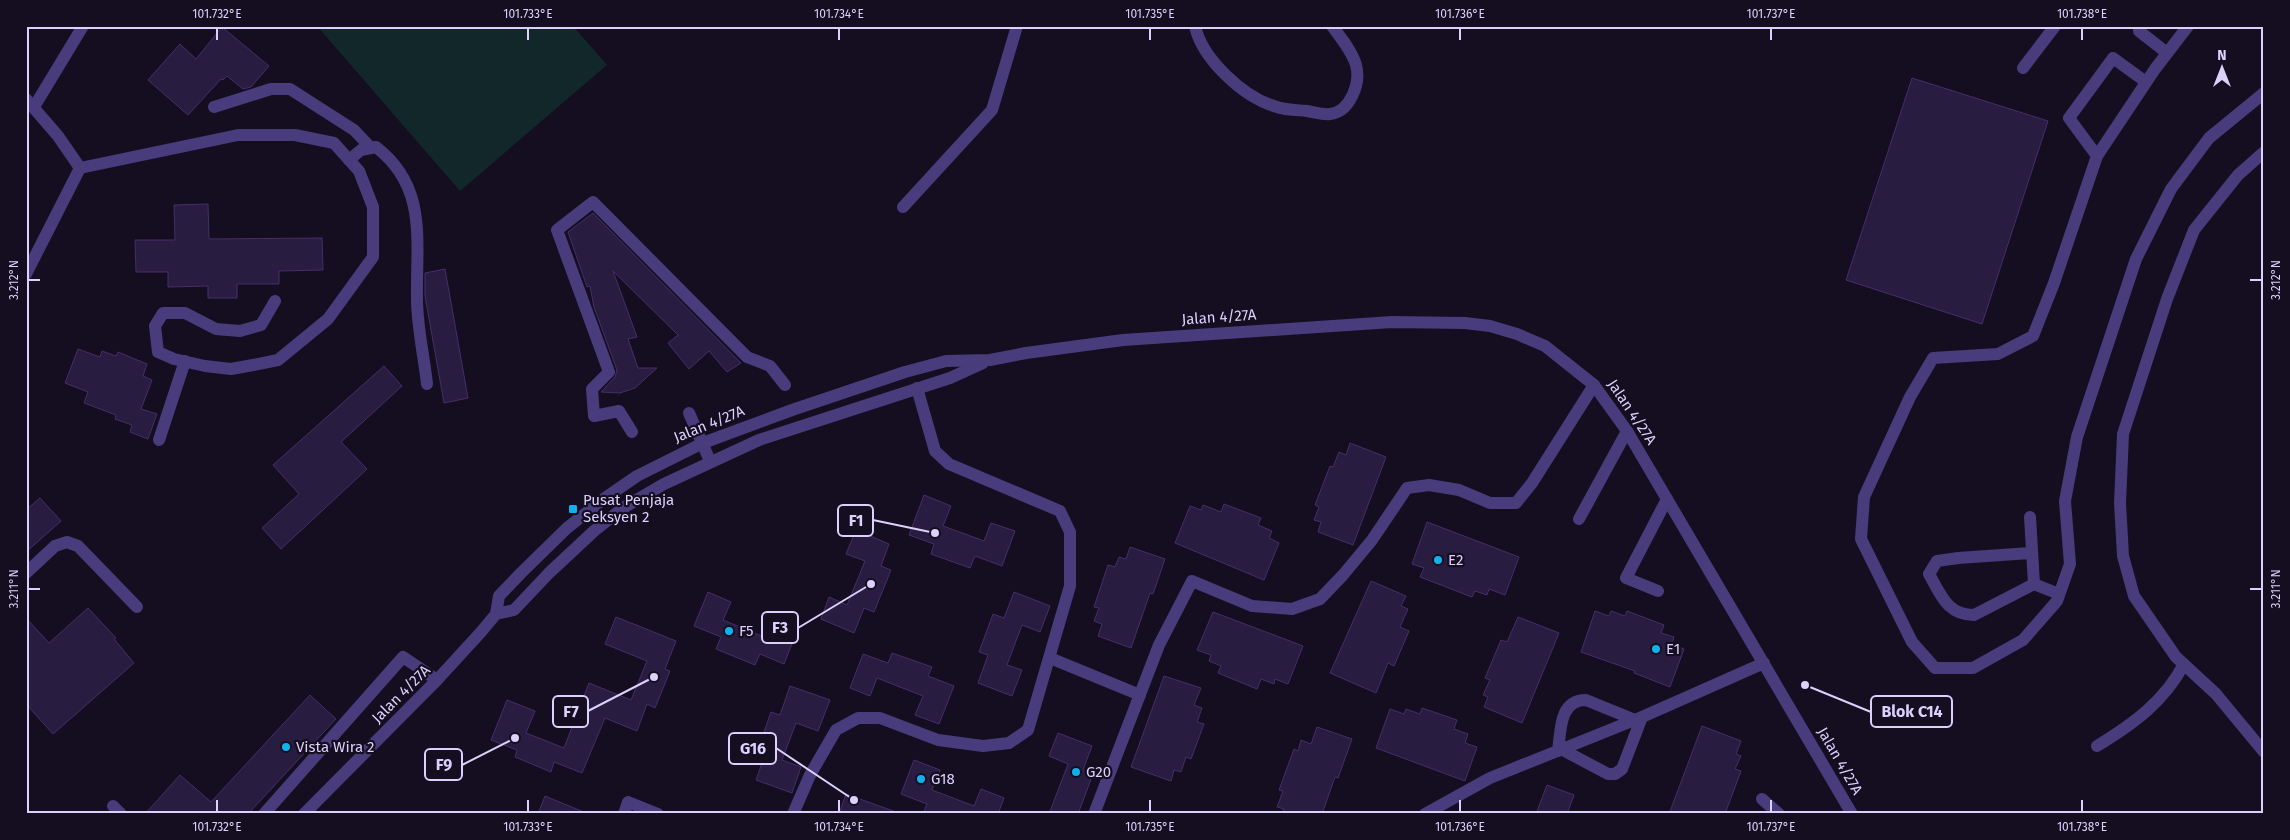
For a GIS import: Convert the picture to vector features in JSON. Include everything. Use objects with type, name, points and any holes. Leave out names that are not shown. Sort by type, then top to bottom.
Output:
[{"type":"street","points":[[80,168],[58,136],[30,103],[83,26]]},
{"type":"street","points":[[903,207],[992,110],[1017,26]]},
{"type":"street","points":[[1195,26],[1196,34],[1210,57],[1227,77],[1259,100],[1277,108],[1330,114],[1346,107],[1352,96],[1357,66],[1346,44],[1332,26]]},
{"type":"street","points":[[2024,68],[2055,26]]},
{"type":"street","points":[[2139,26],[2139,31],[2167,53]]},
{"type":"street","points":[[2188,26],[2146,82],[2097,156],[2054,283],[2033,336],[1998,354],[1933,358],[1910,397],[1864,497],[1862,539],[1912,642],[1935,668],[1973,668],[2024,640],[2057,602],[2070,564],[2065,501],[2077,437],[2136,259],[2171,189],[2209,138],[2264,93]]},
{"type":"street","points":[[2097,156],[2068,118],[2113,58],[2146,82]]},
{"type":"street","points":[[214,107],[271,89],[290,89],[354,130],[371,148]]},
{"type":"street","points":[[80,168],[238,135],[295,135],[334,143],[359,171],[373,207],[373,257],[328,319],[278,360],[230,369],[185,361],[158,352],[155,326],[163,313],[186,313],[216,329],[240,330],[261,325],[275,300]]},
{"type":"street","points":[[349,160],[361,150],[376,147],[388,156],[406,181],[416,208],[419,243],[417,300],[427,384]]},
{"type":"street","points":[[2264,152],[2238,175],[2194,230],[2167,299],[2123,434],[2120,503],[2123,556],[2134,596],[2176,657],[2216,694],[2264,752]]},
{"type":"street","points":[[26,274],[80,168]]},
{"type":"street","points":[[632,432],[618,411],[594,416],[592,389],[609,372],[557,230],[593,202],[747,357],[770,366],[785,385]]},
{"type":"street","name":"Jalan 4/27A","points":[[304,814],[437,680],[496,614],[500,596],[567,528],[638,476],[703,443],[783,413],[904,372],[946,361],[990,360],[1026,353],[1123,340],[1392,322],[1449,322],[1490,326],[1517,334],[1545,346],[1594,385],[1627,431],[1764,663],[1849,813]]},
{"type":"street","name":"Jalan 4/27A","points":[[496,614],[514,610],[580,543],[623,508],[656,488],[710,461],[759,440],[950,378],[990,360]]},
{"type":"street","points":[[159,440],[185,361]]},
{"type":"street","points":[[1094,814],[1158,645],[1192,581],[1252,606],[1292,609],[1320,599],[1343,576],[1372,540],[1407,488],[1429,485],[1459,490],[1490,503],[1516,503],[1532,483],[1594,385]]},
{"type":"street","points":[[793,814],[810,775],[836,730],[858,718],[880,718],[938,740],[983,746],[1009,743],[1028,730],[1050,658],[1070,586],[1070,532],[1060,511],[949,464],[935,452],[917,388]]},
{"type":"street","points":[[689,413],[710,461]]},
{"type":"street","points":[[1579,519],[1627,431]]},
{"type":"street","points":[[1658,591],[1626,578],[1667,499]]},
{"type":"street","points":[[2030,517],[2030,553],[2034,584]]},
{"type":"street","points":[[26,573],[55,546],[67,542],[78,546],[137,607]]},
{"type":"street","points":[[2030,553],[1937,561],[1929,574],[1949,608],[1962,615],[1974,615],[2034,584],[2059,594]]},
{"type":"street","points":[[264,814],[403,657],[437,680]]},
{"type":"street","points":[[1050,658],[1140,695]]},
{"type":"street","points":[[1424,814],[1490,778],[1639,719],[1764,663]]},
{"type":"street","points":[[2098,746],[2141,716],[2160,699],[2173,684],[2184,664]]},
{"type":"street","points":[[1560,750],[1563,714],[1569,705],[1579,700],[1586,700],[1639,719]]},
{"type":"street","points":[[1560,750],[1608,774],[1615,774],[1622,769],[1639,719]]},
{"type":"street","points":[[1762,799],[1779,814]]},
{"type":"street","points":[[624,814],[628,802],[658,814]]},
{"type":"green space","points":[[317,26],[573,26],[607,65],[460,191]]},
{"type":"building","points":[[222,27],[269,66],[251,87],[243,89],[227,76],[223,80],[221,79],[188,115],[148,80],[180,44],[196,59]]},
{"type":"building","points":[[1912,78],[2048,121],[1982,324],[1846,280]]},
{"type":"building","points":[[208,204],[209,239],[322,238],[323,270],[279,271],[279,284],[237,284],[237,298],[208,298],[208,286],[168,287],[168,272],[136,272],[135,240],[175,240],[174,205]]},
{"type":"building","points":[[593,213],[741,363],[727,372],[709,351],[689,369],[668,343],[678,335],[613,271],[637,337],[628,339],[638,368],[657,368],[635,388],[620,393],[601,392],[615,377],[617,370],[594,307],[590,286],[587,287],[568,232]]},
{"type":"building","points":[[445,269],[468,398],[444,403],[425,296],[425,273]]},
{"type":"building","points":[[78,349],[100,357],[102,351],[116,356],[118,352],[147,364],[143,376],[152,380],[141,409],[157,414],[148,439],[130,432],[132,425],[115,419],[116,415],[84,403],[88,392],[65,383]]},
{"type":"building","points":[[384,366],[402,386],[341,442],[367,469],[281,549],[262,528],[299,494],[273,465]]},
{"type":"building","points":[[1350,443],[1386,457],[1353,545],[1318,532],[1321,522],[1314,520],[1319,507],[1315,505],[1330,466],[1333,467],[1339,452],[1346,455]]},
{"type":"building","points":[[924,495],[951,506],[943,526],[984,541],[991,523],[1015,531],[1002,566],[975,556],[970,568],[931,554],[934,544],[909,535]]},
{"type":"building","points":[[40,498],[61,521],[26,552],[26,510]]},
{"type":"building","points":[[1224,504],[1261,518],[1258,525],[1272,531],[1269,538],[1279,543],[1264,580],[1175,543],[1190,506],[1201,510],[1203,505],[1221,512]]},
{"type":"building","name":"E2","points":[[1427,522],[1519,557],[1505,595],[1489,589],[1487,595],[1475,591],[1472,597],[1420,577],[1424,568],[1412,564]]},
{"type":"building","points":[[856,530],[889,544],[881,566],[891,570],[874,612],[864,608],[854,633],[821,619],[829,597],[847,605],[865,561],[846,554]]},
{"type":"building","points":[[1130,547],[1165,559],[1153,594],[1150,593],[1131,648],[1098,636],[1102,624],[1094,621],[1099,608],[1094,607],[1108,565],[1115,567],[1119,557],[1126,559]]},
{"type":"building","points":[[1371,581],[1406,596],[1401,606],[1408,609],[1400,627],[1409,631],[1394,666],[1388,663],[1376,693],[1330,673]]},
{"type":"building","name":"F5","points":[[708,592],[731,602],[723,620],[764,637],[773,615],[799,626],[784,664],[760,654],[755,665],[716,649],[721,637],[694,626]]},
{"type":"building","points":[[1014,592],[1050,606],[1040,632],[1022,625],[1007,665],[1022,670],[1012,696],[978,683],[988,655],[979,652],[993,614],[1004,618]]},
{"type":"building","points":[[88,608],[116,638],[114,639],[134,663],[53,734],[26,704],[26,618],[49,643]]},
{"type":"building","name":"E1","points":[[1595,611],[1609,616],[1611,611],[1625,616],[1627,611],[1664,625],[1661,633],[1674,637],[1672,644],[1684,649],[1670,687],[1634,673],[1635,671],[1581,652]]},
{"type":"building","points":[[1213,612],[1303,646],[1288,684],[1275,679],[1274,684],[1261,679],[1257,689],[1218,673],[1221,666],[1209,661],[1211,655],[1197,650]]},
{"type":"building","points":[[616,617],[676,641],[665,669],[670,671],[655,708],[647,704],[637,731],[605,718],[582,773],[554,762],[551,772],[515,757],[517,750],[491,740],[507,700],[535,711],[526,733],[564,748],[589,683],[631,700],[647,661],[605,644]]},
{"type":"building","points":[[1518,617],[1559,633],[1522,723],[1484,707],[1488,697],[1483,695],[1490,680],[1485,678],[1501,640],[1507,642]]},
{"type":"building","points":[[892,653],[932,667],[928,676],[954,686],[939,724],[915,715],[923,696],[877,678],[870,696],[850,688],[863,654],[888,663]]},
{"type":"building","points":[[1164,676],[1201,688],[1194,705],[1202,708],[1197,722],[1204,724],[1191,759],[1186,757],[1181,772],[1174,770],[1171,781],[1131,767]]},
{"type":"building","points":[[790,686],[830,700],[818,731],[796,723],[782,760],[801,767],[792,793],[756,780],[766,752],[758,749],[771,712],[780,715]]},
{"type":"building","name":"Vista Wira 2","points":[[310,695],[336,719],[248,814],[145,814],[180,775],[211,802]]},
{"type":"building","points":[[1422,708],[1457,720],[1454,729],[1468,734],[1465,743],[1477,747],[1465,781],[1376,748],[1390,709],[1404,714],[1406,709],[1420,714]]},
{"type":"building","points":[[1702,726],[1741,741],[1736,754],[1741,756],[1735,769],[1741,771],[1725,814],[1669,814]]},
{"type":"building","points":[[1317,727],[1352,739],[1338,778],[1335,777],[1322,814],[1282,814],[1284,809],[1277,807],[1283,791],[1279,790],[1294,749],[1298,751],[1301,740],[1311,744]]},
{"type":"building","name":"G20","points":[[1058,733],[1092,746],[1083,770],[1093,774],[1078,814],[1049,814],[1068,764],[1049,756]]},
{"type":"building","name":"G18","points":[[914,760],[940,770],[932,790],[974,806],[981,789],[1004,798],[998,814],[923,814],[927,804],[901,794]]},
{"type":"building","points":[[1547,785],[1574,795],[1567,814],[1536,814]]},
{"type":"building","points":[[846,794],[896,812],[895,814],[839,814]]},
{"type":"building","points":[[545,796],[586,813],[586,814],[538,814]]},
{"type":"place","name":"Pusat Penjaja Seksyen 2","points":[[573,509]]},
{"type":"place","name":"F1","points":[[935,533]]},
{"type":"place","name":"E2","points":[[1438,560]]},
{"type":"place","name":"F3","points":[[871,584]]},
{"type":"place","name":"F5","points":[[729,631]]},
{"type":"place","name":"E1","points":[[1656,649]]},
{"type":"place","name":"F7","points":[[654,677]]},
{"type":"place","name":"Blok C14","points":[[1805,685]]},
{"type":"place","name":"F9","points":[[515,738]]},
{"type":"place","name":"Vista Wira 2","points":[[286,747]]},
{"type":"place","name":"G20","points":[[1076,772]]},
{"type":"place","name":"G18","points":[[921,779]]},
{"type":"place","name":"G16","points":[[854,800]]}]
